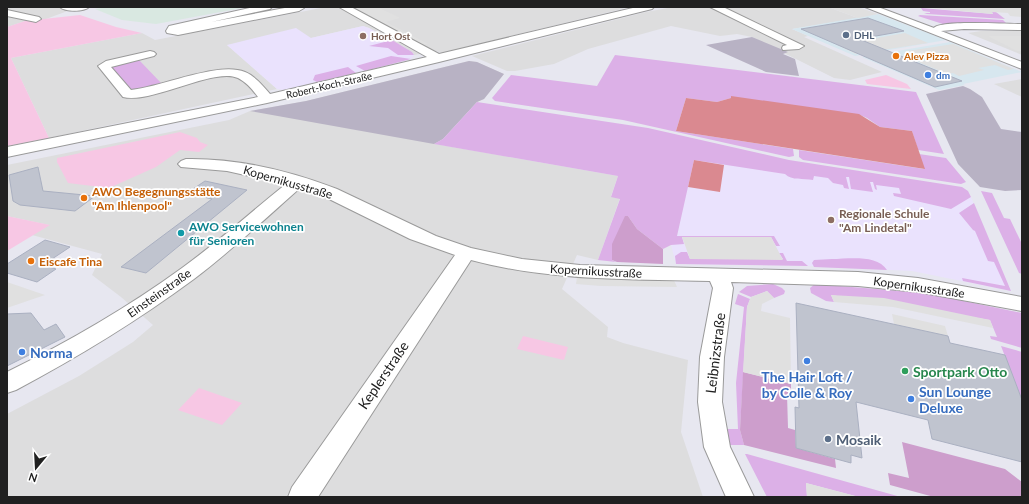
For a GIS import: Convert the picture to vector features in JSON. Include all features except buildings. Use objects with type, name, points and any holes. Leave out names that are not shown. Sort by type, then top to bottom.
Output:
[{"type":"street","points":[[65,7],[84,7]]},
{"type":"street","points":[[267,7],[247,15],[178,32],[171,31],[173,28],[247,15],[299,8]]},
{"type":"street","points":[[344,7],[439,59]]},
{"type":"street","name":"Robert-Koch-Straße","points":[[7,152],[268,99],[439,59],[630,9],[649,7]]},
{"type":"street","points":[[715,7],[739,18],[746,23],[799,46],[787,48]]},
{"type":"street","points":[[870,7],[941,30],[1022,66]]},
{"type":"street","points":[[882,7],[1022,60]]},
{"type":"street","points":[[7,13],[36,19]]},
{"type":"street","points":[[941,30],[980,26],[1022,27]]},
{"type":"street","points":[[150,54],[110,63],[104,66],[128,94],[225,74],[238,74],[242,75],[268,99]]},
{"type":"street","name":"Kopernikusstraße","points":[[186,164],[254,170],[297,183],[329,193],[428,240],[466,253],[502,261],[558,270],[718,276],[793,276],[900,282],[1022,304]]},
{"type":"street","name":"Einsteinstraße","points":[[7,383],[87,341],[145,304],[194,269],[297,183]]},
{"type":"street","name":"Keplerstraße","points":[[302,497],[466,253]]},
{"type":"street","name":"Leibnizstraße","points":[[718,276],[723,288],[712,357],[710,402],[717,447],[740,497]]},
{"type":"shaded area","points":[[7,7],[89,7],[73,9],[46,19],[25,21],[7,27]]},
{"type":"shaded area","points":[[108,7],[248,7],[156,24],[122,20],[95,9]]},
{"type":"shaded area","points":[[326,7],[630,7],[442,53],[436,51],[414,55],[404,47],[363,26],[311,38],[227,45],[277,89],[49,138],[11,58],[142,33],[155,40]]},
{"type":"shaded area","points":[[349,7],[377,7],[400,18],[386,22],[428,44],[422,45]]},
{"type":"shaded area","points":[[673,7],[828,7],[858,18],[792,29],[808,36],[804,37],[882,72],[850,80],[834,78],[752,37],[737,34],[720,36],[671,26],[588,49],[554,64],[515,71],[507,71],[472,56],[646,12]]},
{"type":"shaded area","points":[[828,7],[858,7],[878,14],[858,18]]},
{"type":"shaded area","points":[[919,7],[1022,7],[1022,17],[1010,16],[1008,13],[992,12],[993,14]]},
{"type":"shaded area","points":[[921,8],[993,14],[992,12],[996,12],[1005,19],[927,14],[924,13],[930,12],[923,11]]},
{"type":"shaded area","points":[[878,14],[946,40],[855,56],[792,29]]},
{"type":"shaded area","points":[[80,15],[116,27],[142,33],[11,58],[49,138],[7,146],[7,27],[25,21]]},
{"type":"shaded area","points":[[918,16],[1003,20],[1007,24],[943,24]]},
{"type":"shaded area","points":[[363,26],[412,52],[414,55],[411,59],[284,90],[277,89],[227,45],[296,28],[311,38]]},
{"type":"shaded area","points":[[981,31],[1022,31],[1022,55],[968,33]]},
{"type":"shaded area","points":[[905,33],[928,43],[856,54],[837,45]]},
{"type":"shaded area","points":[[988,36],[1022,36],[1022,51],[1017,51]]},
{"type":"shaded area","points":[[752,37],[788,52],[783,54],[795,59],[799,76],[766,72],[706,45]]},
{"type":"shaded area","points":[[392,40],[412,52],[414,55],[398,55],[388,48],[369,46]]},
{"type":"shaded area","points":[[950,42],[1022,72],[939,90],[862,57]]},
{"type":"shaded area","points":[[953,44],[1014,69],[1008,70],[995,65],[978,68],[984,70],[959,76],[953,73],[948,74],[918,62],[930,60],[908,51]]},
{"type":"shaded area","points":[[615,55],[916,92],[944,154],[918,150],[912,131],[880,127],[860,115],[731,98],[717,102],[686,98],[676,131],[793,149],[794,156],[789,157],[623,120],[495,101],[492,98],[511,75],[597,86]]},
{"type":"shaded area","points":[[391,56],[411,59],[365,71],[356,66]]},
{"type":"shaded area","points":[[137,59],[163,85],[133,92],[109,66]]},
{"type":"shaded area","points":[[469,61],[477,62],[504,74],[484,99],[477,102],[443,139],[435,144],[618,176],[611,196],[620,198],[598,260],[577,255],[562,289],[608,327],[607,337],[623,343],[688,360],[681,432],[703,497],[7,497],[7,414],[79,376],[133,342],[153,325],[121,297],[92,275],[102,254],[32,235],[49,225],[7,216],[7,165],[229,120],[250,111],[306,101]]},
{"type":"shaded area","points":[[469,61],[477,62],[504,74],[484,99],[477,102],[443,139],[434,144],[250,111],[306,101]]},
{"type":"shaded area","points":[[348,67],[356,73],[317,82],[313,80],[315,75]]},
{"type":"shaded area","points":[[886,75],[907,84],[911,89],[867,84],[865,80]]},
{"type":"shaded area","points":[[1022,79],[1022,97],[994,84]]},
{"type":"shaded area","points":[[963,86],[982,97],[1001,129],[1022,132],[1022,190],[1005,191],[980,187],[958,164],[926,94]]},
{"type":"shaded area","points":[[731,96],[859,114],[880,127],[912,131],[925,169],[676,131],[686,98],[717,102],[731,98]]},
{"type":"shaded area","points":[[477,102],[648,128],[789,160],[962,187],[968,191],[971,197],[951,209],[894,196],[893,193],[901,194],[899,188],[876,185],[877,190],[875,189],[873,182],[870,182],[873,192],[851,189],[849,177],[846,177],[849,189],[844,188],[843,185],[833,183],[828,178],[814,176],[813,180],[791,178],[785,174],[694,160],[677,236],[774,236],[780,246],[776,246],[771,237],[682,237],[684,244],[671,245],[663,249],[637,229],[628,216],[612,260],[616,262],[598,260],[620,199],[611,197],[618,176],[434,144],[443,139]]},
{"type":"shaded area","points":[[180,132],[197,138],[200,142],[208,145],[199,152],[180,150],[156,167],[109,188],[68,183],[57,162],[57,158]]},
{"type":"shaded area","points":[[799,150],[924,169],[919,154],[946,158],[966,182],[961,184],[803,160],[799,157]]},
{"type":"shaded area","name":"Regionale Schule \"Am Lindetal\"","points":[[695,152],[971,197],[1011,291],[912,271],[789,265],[676,264],[671,245],[677,236]]},
{"type":"shaded area","points":[[694,160],[724,165],[720,192],[688,187]]},
{"type":"shaded area","points":[[981,191],[992,193],[1004,218],[1010,219],[1022,244],[1022,274],[1019,273]]},
{"type":"shaded area","points":[[974,203],[1011,291],[963,281],[962,278],[1005,286],[994,262],[988,261],[975,231],[959,213]]},
{"type":"shaded area","points":[[7,216],[50,225],[7,251]]},
{"type":"shaded area","points":[[625,216],[628,216],[637,229],[663,249],[663,264],[617,262],[612,260],[612,244]]},
{"type":"shaded area","points":[[682,237],[771,237],[783,260],[690,259]]},
{"type":"shaded area","points":[[681,252],[687,252],[690,259],[783,259],[779,253],[783,253],[787,261],[802,261],[808,266],[676,264],[675,256]]},
{"type":"shaded area","points":[[854,258],[869,259],[882,265],[887,270],[814,267],[812,263],[814,260]]},
{"type":"shaded area","points":[[577,277],[674,280],[677,287],[601,286],[576,284]]},
{"type":"shaded area","points":[[7,282],[45,295],[7,308]]},
{"type":"shaded area","points":[[773,284],[782,288],[785,291],[784,294],[774,298],[767,291],[751,297],[739,292],[747,286]]},
{"type":"shaded area","points":[[815,284],[925,293],[1022,313],[1022,348],[991,339],[990,336],[997,337],[990,320],[831,295],[834,302],[826,301],[811,293],[810,288]]},
{"type":"shaded area","points":[[767,291],[774,298],[762,304],[761,311],[790,318],[791,384],[743,372],[747,307],[751,297]]},
{"type":"shaded area","points":[[738,294],[750,299],[747,307],[740,430],[744,445],[728,445],[724,429],[738,429],[736,383],[744,307],[735,304]]},
{"type":"shaded area","points":[[831,295],[884,298],[990,320],[993,328],[893,307],[834,302]]},
{"type":"shaded area","points":[[892,314],[945,326],[948,336],[894,324]]},
{"type":"shaded area","points":[[523,336],[568,347],[564,360],[517,349]]},
{"type":"shaded area","points":[[1001,346],[1022,352],[1022,401]]},
{"type":"shaded area","points":[[743,372],[791,384],[791,392],[794,396],[787,394],[788,428],[795,430],[796,448],[835,459],[836,468],[744,445],[740,430]]},
{"type":"shaded area","points":[[199,388],[242,403],[222,425],[178,410]]},
{"type":"shaded area","points":[[902,442],[1005,469],[1022,482],[1022,497],[934,497],[890,485],[888,473],[909,478]]},
{"type":"shaded area","points":[[745,454],[901,497],[859,497],[806,483],[807,497],[767,497]]},
{"type":"shaded area","points":[[806,483],[859,497],[807,497]]},
{"type":"place","name":"DHL","points":[[846,35]]},
{"type":"place","name":"Hort Ost","points":[[363,36]]},
{"type":"place","name":"Alev Pizza","points":[[896,56]]},
{"type":"place","name":"dm","points":[[928,75]]},
{"type":"place","name":"AWO Begegnungsstätte \"Am Ihlenpool\"","points":[[84,198]]},
{"type":"place","name":"Regionale Schule \"Am Lindetal\"","points":[[831,220]]},
{"type":"place","name":"AWO Servicewohnen für Senioren","points":[[181,233]]},
{"type":"place","name":"Eiscafe Tina","points":[[31,261]]},
{"type":"place","name":"Norma","points":[[22,352]]},
{"type":"place","name":"The Hair Loft / by Colle & Roy","points":[[807,361]]},
{"type":"place","name":"Sportpark Otto","points":[[905,371]]},
{"type":"place","name":"Sun Lounge Deluxe","points":[[911,399]]},
{"type":"place","name":"Mosaik","points":[[828,439]]}]
